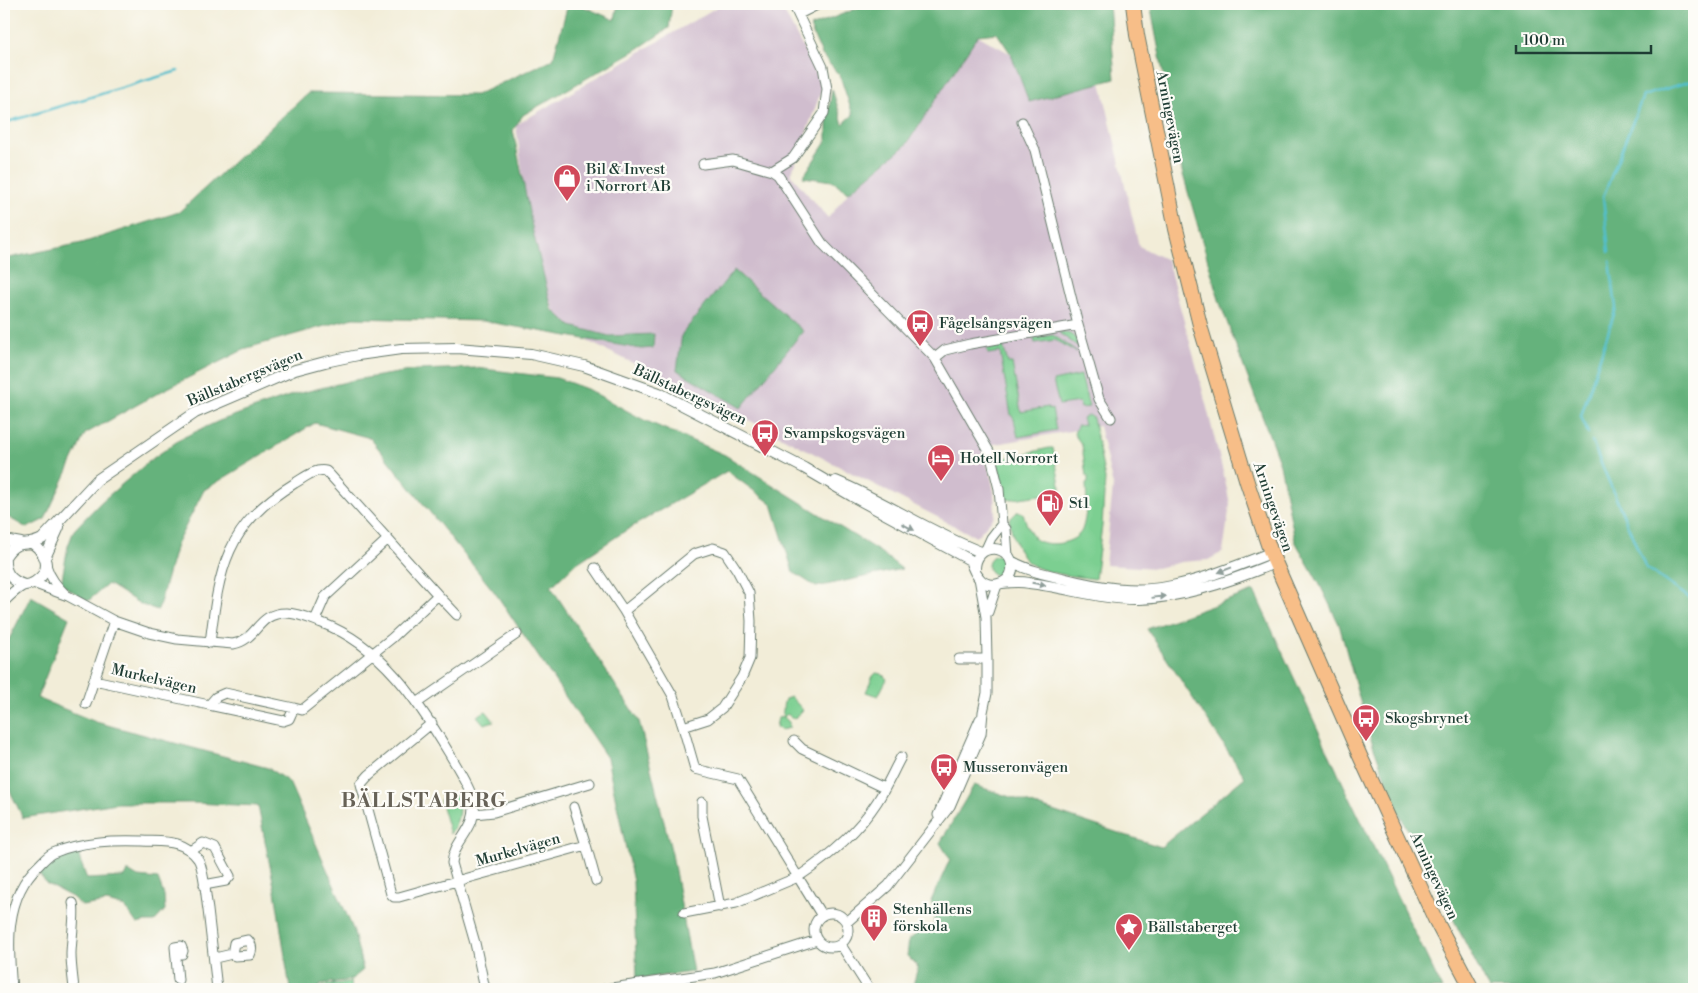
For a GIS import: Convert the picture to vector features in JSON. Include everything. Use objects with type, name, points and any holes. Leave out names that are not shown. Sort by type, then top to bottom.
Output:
[{"type":"main road","name":"Arningevägen","points":[[1133,4],[1139,44],[1178,238],[1204,339],[1247,482],[1273,558],[1368,774],[1435,919],[1472,989]]},
{"type":"street","points":[[772,171],[793,158],[824,113],[827,89],[823,67],[793,4]]},
{"type":"street","points":[[799,14],[819,4]]},
{"type":"street","points":[[1022,122],[1035,150],[1078,326],[1099,399],[1110,418]]},
{"type":"street","points":[[703,164],[733,160],[772,171],[778,175],[822,243],[935,358],[990,453],[998,489],[1002,524],[1006,529],[1012,568],[1011,574],[1000,584],[986,617]]},
{"type":"street","points":[[935,358],[945,350],[970,344],[1078,326]]},
{"type":"street","name":"Bällstabergsvägen","points":[[32,544],[42,539],[97,480],[195,413],[295,370],[358,354],[401,349],[457,348],[532,354],[584,366],[659,393],[804,468],[970,560],[977,575]]},
{"type":"street","name":"Bällstabergsvägen","points":[[804,468],[855,489],[959,544],[984,551]]},
{"type":"street","points":[[210,643],[216,596],[224,562],[240,531],[275,495],[316,471],[326,471],[457,615]]},
{"type":"street","name":"Bällstabergsvägen","points":[[4,602],[43,575],[54,536],[66,514]]},
{"type":"street","points":[[847,922],[888,886],[923,842],[934,824],[950,806],[981,734],[982,712],[987,693],[986,617],[975,564],[977,557],[984,551],[1002,524]]},
{"type":"street","points":[[315,620],[325,597],[388,539]]},
{"type":"street","points":[[4,540],[32,544],[42,551],[49,575],[54,583],[68,596]]},
{"type":"street","points":[[20,543],[4,556],[5,573],[14,581],[68,596],[114,621],[149,633],[210,643],[240,643],[248,639],[264,620],[273,615],[286,613],[315,620],[352,637],[374,653],[432,723],[458,767],[473,799],[474,814],[494,812],[590,783]]},
{"type":"street","points":[[624,611],[694,554],[713,548],[725,552],[749,593],[751,621],[750,658],[742,677],[722,708],[708,719],[683,727]]},
{"type":"street","points":[[984,551],[998,549],[1024,569],[1076,587]]},
{"type":"street","points":[[977,575],[984,583],[1027,582],[1112,592],[1171,587],[1273,558]]},
{"type":"street","points":[[595,568],[624,611],[673,696],[694,769],[738,779],[822,916]]},
{"type":"street","name":"Murkelvägen","points":[[209,705],[224,693],[302,710],[374,653],[438,595]]},
{"type":"street","name":"Murkelvägen","points":[[86,704],[114,621]]},
{"type":"street","points":[[417,703],[517,634]]},
{"type":"street","points":[[959,658],[987,659]]},
{"type":"street","name":"Murkelvägen","points":[[94,680],[283,721],[289,719],[294,708]]},
{"type":"street","name":"Murkelvägen","points":[[432,723],[363,780],[361,784],[391,894],[394,897],[586,845]]},
{"type":"street","points":[[794,741],[802,750],[884,788]]},
{"type":"street","points":[[684,913],[736,903],[798,877],[827,857],[846,838],[877,801],[901,757]]},
{"type":"street","points":[[702,802],[702,816],[720,906]]},
{"type":"street","name":"Murkelvägen","points":[[574,808],[596,882]]},
{"type":"street","name":"Murkelvägen","points":[[474,814],[472,824],[459,843],[452,860],[476,944],[485,989]]},
{"type":"street","points":[[12,989],[9,933],[21,886],[31,872],[51,853],[86,843],[130,841],[177,843],[191,851],[199,860],[217,989]]},
{"type":"street","points":[[191,851],[204,843],[215,848],[230,876],[226,881],[204,885]]},
{"type":"street","points":[[73,903],[75,908],[71,956],[74,989]]},
{"type":"street","points":[[831,913],[837,914],[847,922],[848,935],[841,945],[828,948],[817,940],[814,927],[822,916],[831,913]]},
{"type":"street","points":[[605,989],[715,973],[817,940]]},
{"type":"street","points":[[841,945],[869,989]]},
{"type":"street","points":[[176,954],[178,980]]},
{"type":"street","points":[[214,958],[232,954]]},
{"type":"shaded area","points":[[722,4],[780,4],[823,86],[791,175],[828,218],[849,192],[906,145],[977,35],[1011,54],[1029,102],[1101,82],[1139,246],[1167,260],[1197,368],[1230,504],[1223,552],[1208,560],[1181,562],[1157,568],[1105,565],[1113,486],[1099,426],[990,445],[982,453],[990,472],[994,492],[995,516],[976,537],[714,402],[560,328],[532,246],[516,125]]},
{"type":"green space","points":[[568,4],[577,4],[615,20],[618,4],[672,4],[669,28],[636,50],[523,115],[513,130],[533,232],[552,309],[571,326],[609,336],[654,334],[653,348],[641,349],[483,321],[353,318],[247,348],[160,392],[85,434],[45,519],[27,528],[4,515],[4,259],[82,243],[179,212],[308,93],[476,95],[553,59]]},
{"type":"green space","points":[[868,4],[1109,4],[1115,79],[1029,102],[1011,54],[997,33],[978,35],[906,145],[849,192],[832,181],[803,177],[827,140],[827,123],[832,89],[843,124],[853,115],[840,76],[822,55],[810,27]]},
{"type":"green space","points":[[1150,4],[1694,4],[1694,989],[1489,989],[1396,807],[1369,734],[1339,624],[1295,541],[1280,464],[1220,303],[1182,171]]},
{"type":"green space","points":[[734,270],[803,331],[741,408],[677,370],[682,334]]},
{"type":"green space","points":[[1063,332],[1074,337],[1079,347],[1059,333]]},
{"type":"green space","points":[[1053,335],[1076,352],[1055,340],[1035,343],[1034,338]]},
{"type":"green space","points":[[1003,346],[1008,363],[1012,363],[1021,412],[1048,407],[1049,410],[1052,409],[1056,430],[1018,437],[1014,419],[1011,415],[1000,352],[988,354],[987,349]]},
{"type":"green space","points":[[476,368],[557,378],[587,389],[644,420],[725,455],[880,552],[902,569],[816,587],[793,572],[772,504],[727,471],[625,531],[574,565],[551,587],[639,721],[672,854],[693,972],[637,979],[633,882],[607,758],[496,594],[370,438],[315,423],[204,490],[176,545],[158,610],[142,605],[108,584],[88,601],[61,584],[68,546],[74,530],[101,502],[152,459],[182,438],[219,421],[292,395],[354,380],[416,370]]},
{"type":"green space","points":[[1081,375],[1089,407],[1081,408],[1079,402],[1059,405],[1053,381]]},
{"type":"green space","points":[[1088,415],[1093,418],[1105,479],[1102,526],[1095,579],[1046,571],[1029,563],[1018,548],[1009,520],[1018,511],[1023,513],[1027,526],[1034,538],[1052,544],[1067,542],[1082,530],[1085,519],[1088,476],[1086,476],[1082,445],[1074,434],[1077,426],[1084,425],[1082,418]]},
{"type":"green space","points":[[1053,448],[1061,490],[1054,493],[1006,500],[997,460]]},
{"type":"green space","points":[[998,555],[1005,558],[1008,565],[1005,572],[998,575],[991,572],[988,565],[991,558]]},
{"type":"green space","points":[[1254,591],[1337,771],[1442,989],[912,989],[918,967],[907,956],[909,940],[919,932],[933,930],[936,913],[931,901],[950,859],[940,843],[974,785],[1161,847],[1245,777],[1147,629]]},
{"type":"green space","points":[[31,596],[69,618],[37,698],[96,722],[268,768],[289,782],[353,929],[363,970],[351,980],[320,984],[320,989],[290,989],[275,891],[258,806],[193,803],[117,803],[23,818],[7,785],[4,783],[4,649]]},
{"type":"green space","points":[[876,673],[882,674],[887,679],[878,696],[866,692]]},
{"type":"green space","points":[[791,697],[803,710],[794,719],[787,714],[784,717],[789,722],[789,728],[781,730],[776,727],[778,718],[782,717],[785,699]]},
{"type":"green space","points":[[486,711],[494,721],[484,724],[477,716]]},
{"type":"green space","points":[[457,795],[458,816],[450,834],[440,800]]},
{"type":"green space","points":[[78,847],[80,860],[87,879],[125,877],[128,871],[138,877],[158,879],[164,895],[165,910],[154,922],[137,924],[125,907],[107,902],[82,906],[72,897],[47,884],[36,870],[52,858]]},
{"type":"green space","points":[[350,982],[351,989],[323,989],[322,986]]},
{"type":"waterway","points":[[4,123],[178,71]]},
{"type":"waterway","points":[[1609,252],[1603,197],[1643,96],[1694,80]]},
{"type":"waterway","points":[[1588,433],[1581,416],[1616,308],[1610,261]]},
{"type":"waterway","points":[[1592,442],[1646,568],[1694,601]]},
{"type":"place","name":"Bil & Invest i Norrort AB","points":[[567,202]]},
{"type":"place","name":"Fågelsångsvägen","points":[[920,347]]},
{"type":"place","name":"Svampskogsvägen","points":[[765,457]]},
{"type":"place","name":"Hotell Norrort","points":[[941,482]]},
{"type":"place","name":"St1","points":[[1050,527]]},
{"type":"place","name":"Skogsbrynet","points":[[1366,742]]},
{"type":"place","name":"Musseronvägen","points":[[944,791]]},
{"type":"place","name":"Stenhällens förskola","points":[[874,942]]},
{"type":"place","name":"Bällstaberget","points":[[1129,951]]},
{"type":"district","name":"BÄLLSTABERG","points":[[424,801]]}]
